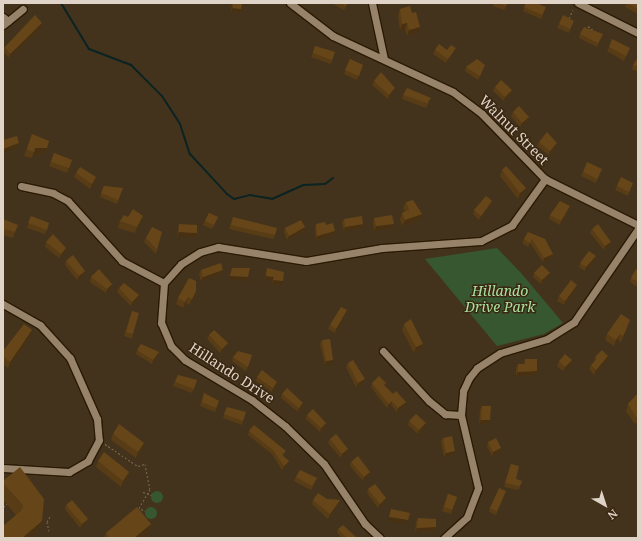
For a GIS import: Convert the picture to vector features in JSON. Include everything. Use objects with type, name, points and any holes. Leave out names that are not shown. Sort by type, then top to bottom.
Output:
[{"type":"street","name":"Walnut Street","points":[[290,3],[333,36],[384,59],[462,98],[545,179],[638,225]]},
{"type":"street","points":[[372,3],[384,59]]},
{"type":"street","points":[[578,3],[638,33]]},
{"type":"street","points":[[5,21],[23,9]]},
{"type":"street","points":[[21,186],[53,193],[68,201],[122,261],[164,283],[180,264],[200,252],[218,247],[302,261],[382,248],[481,241],[512,225],[545,179]]},
{"type":"street","points":[[444,538],[467,517],[478,488],[461,415],[463,391],[477,368],[500,353],[547,339],[574,322],[638,229]]},
{"type":"street","name":"Hillando Drive","points":[[164,283],[161,323],[171,346],[185,360],[252,400],[285,426],[324,464],[365,524],[380,538]]},
{"type":"street","points":[[3,304],[40,325],[70,358],[97,419],[99,441],[88,461],[69,472],[3,468]]},
{"type":"street","points":[[384,350],[429,401],[445,414],[461,415]]},
{"type":"path","points":[[568,20],[573,10]]},
{"type":"path","points":[[588,26],[598,30],[597,34]]},
{"type":"path","points":[[104,440],[138,466],[143,463],[149,475],[149,494],[140,508],[133,514]]},
{"type":"path","points":[[143,492],[152,495]]},
{"type":"path","points":[[3,503],[4,506],[7,504]]},
{"type":"path","points":[[140,508],[145,512]]},
{"type":"path","points":[[49,531],[47,522],[51,515]]},
{"type":"path","points":[[39,521],[47,522]]},
{"type":"green space","name":"Hillando Drive Park","points":[[497,248],[521,273],[563,323],[544,334],[497,346],[425,259]]},
{"type":"green space","points":[[155,491],[159,491],[163,497],[159,503],[155,503],[151,499],[151,495]]},
{"type":"green space","points":[[151,507],[155,509],[157,513],[155,517],[151,519],[147,517],[145,513],[147,509]]},
{"type":"building","points":[[233,3],[242,3],[241,9],[233,8]]},
{"type":"building","points":[[340,3],[347,3],[346,6]]},
{"type":"building","points":[[498,3],[507,3],[506,6]]},
{"type":"building","points":[[526,3],[536,3],[546,7],[542,15],[524,7]]},
{"type":"building","points":[[627,3],[638,3],[638,9]]},
{"type":"building","points":[[410,6],[412,13],[416,12],[420,27],[409,30],[407,23],[402,24],[400,9]]},
{"type":"building","points":[[35,15],[42,23],[10,54],[5,47]]},
{"type":"building","points":[[563,15],[574,21],[570,29],[559,24]]},
{"type":"building","points":[[584,27],[603,34],[598,43],[580,34]]},
{"type":"building","points":[[612,39],[630,48],[626,56],[609,47]]},
{"type":"building","points":[[439,44],[447,50],[451,45],[456,48],[448,59],[435,50]]},
{"type":"building","points":[[315,46],[335,52],[332,60],[313,53]]},
{"type":"building","points":[[638,57],[638,67],[633,65]]},
{"type":"building","points":[[350,59],[363,65],[359,76],[345,70]]},
{"type":"building","points":[[477,59],[485,65],[480,76],[466,67]]},
{"type":"building","points":[[381,72],[395,88],[389,95],[374,81]]},
{"type":"building","points":[[501,80],[512,90],[505,97],[495,87]]},
{"type":"building","points":[[407,88],[431,98],[427,103],[403,95]]},
{"type":"building","points":[[519,106],[529,117],[522,123],[513,112]]},
{"type":"building","points":[[547,132],[557,143],[550,151],[539,142]]},
{"type":"building","points":[[32,134],[49,141],[47,148],[35,148],[34,152],[27,149]]},
{"type":"building","points":[[17,136],[19,143],[3,149],[3,140]]},
{"type":"building","points":[[54,153],[72,160],[69,168],[51,162]]},
{"type":"building","points":[[587,162],[602,169],[597,179],[583,172]]},
{"type":"building","points":[[506,166],[526,188],[520,193],[502,170]]},
{"type":"building","points":[[80,167],[96,177],[92,184],[76,173]]},
{"type":"building","points":[[621,177],[633,183],[629,192],[617,186]]},
{"type":"building","points":[[104,186],[123,188],[118,200],[101,193]]},
{"type":"building","points":[[486,196],[492,201],[481,216],[474,210]]},
{"type":"building","points":[[413,200],[422,214],[405,220],[402,213],[409,210],[406,202]]},
{"type":"building","points":[[560,201],[570,206],[561,221],[550,215]]},
{"type":"building","points":[[133,209],[143,216],[137,227],[120,221],[124,215],[128,217]]},
{"type":"building","points":[[209,213],[218,217],[214,225],[205,221]]},
{"type":"building","points":[[392,215],[394,224],[376,226],[374,218]]},
{"type":"building","points":[[31,216],[49,223],[47,230],[28,223]]},
{"type":"building","points":[[362,216],[363,224],[345,227],[344,219]]},
{"type":"building","points":[[233,217],[277,228],[275,235],[231,225]]},
{"type":"building","points":[[3,219],[18,225],[15,232],[5,229],[3,235]]},
{"type":"building","points":[[301,220],[305,227],[289,236],[285,228]]},
{"type":"building","points":[[325,222],[326,225],[333,223],[335,231],[317,236],[316,224]]},
{"type":"building","points":[[179,224],[197,225],[197,233],[179,232]]},
{"type":"building","points":[[598,224],[611,242],[605,246],[592,229]]},
{"type":"building","points":[[152,227],[162,232],[157,250],[146,238]]},
{"type":"building","points":[[528,232],[545,239],[553,254],[544,258],[532,239],[530,243],[524,239]]},
{"type":"building","points":[[53,234],[66,248],[61,254],[46,242]]},
{"type":"building","points":[[589,251],[596,256],[586,267],[580,263]]},
{"type":"building","points":[[73,255],[85,271],[79,276],[66,261]]},
{"type":"building","points":[[221,263],[223,270],[203,277],[201,270]]},
{"type":"building","points":[[542,265],[550,273],[542,280],[534,273]]},
{"type":"building","points":[[232,268],[250,268],[248,277],[230,276]]},
{"type":"building","points":[[267,268],[284,272],[283,281],[273,280],[274,277],[266,276]]},
{"type":"building","points":[[99,269],[112,284],[107,289],[91,277]]},
{"type":"building","points":[[636,269],[638,270],[638,282],[631,278]]},
{"type":"building","points":[[189,278],[196,281],[196,291],[192,299],[188,297],[185,302],[178,298]]},
{"type":"building","points":[[571,280],[577,285],[565,301],[559,296]]},
{"type":"building","points":[[124,283],[139,295],[132,302],[119,288]]},
{"type":"building","points":[[341,307],[347,310],[336,329],[330,325]]},
{"type":"building","points":[[132,311],[139,313],[133,334],[126,332]]},
{"type":"building","points":[[621,314],[630,320],[623,336],[620,334],[616,340],[607,334]]},
{"type":"building","points":[[411,319],[423,344],[416,347],[404,324]]},
{"type":"building","points":[[24,324],[32,330],[10,362],[3,356],[3,351]]},
{"type":"building","points":[[214,330],[228,343],[222,349],[209,335]]},
{"type":"building","points":[[330,339],[333,360],[326,361],[322,340]]},
{"type":"building","points":[[141,344],[159,352],[153,360],[137,350]]},
{"type":"building","points":[[602,350],[608,356],[596,370],[591,365],[597,359],[595,357]]},
{"type":"building","points":[[238,351],[252,355],[248,367],[233,357]]},
{"type":"building","points":[[565,354],[572,360],[565,367],[559,361]]},
{"type":"building","points":[[525,359],[537,359],[537,371],[518,372],[518,364],[525,364]]},
{"type":"building","points":[[353,360],[365,379],[358,383],[348,363]]},
{"type":"building","points":[[262,370],[277,382],[273,388],[257,377]]},
{"type":"building","points":[[178,375],[197,380],[194,389],[175,382]]},
{"type":"building","points":[[379,376],[386,383],[384,385],[393,394],[396,391],[406,402],[398,408],[392,401],[389,404],[372,383]]},
{"type":"building","points":[[287,388],[303,403],[299,408],[282,394]]},
{"type":"building","points":[[204,393],[219,401],[216,408],[202,402]]},
{"type":"building","points":[[636,395],[638,395],[638,417],[636,417],[628,404]]},
{"type":"building","points":[[482,406],[491,406],[490,420],[481,420]]},
{"type":"building","points":[[227,407],[246,412],[243,421],[224,414]]},
{"type":"building","points":[[313,409],[326,423],[321,428],[307,415]]},
{"type":"building","points":[[416,414],[426,423],[419,430],[409,421]]},
{"type":"building","points":[[119,424],[144,443],[138,452],[113,434]]},
{"type":"building","points":[[254,425],[286,451],[282,455],[289,461],[284,466],[273,450],[249,431]]},
{"type":"building","points":[[336,434],[348,449],[342,454],[330,439]]},
{"type":"building","points":[[452,436],[455,451],[446,453],[443,438]]},
{"type":"building","points":[[496,438],[501,448],[493,452],[488,442]]},
{"type":"building","points":[[104,452],[129,472],[123,481],[98,461]]},
{"type":"building","points":[[358,456],[370,472],[364,477],[351,462]]},
{"type":"building","points":[[511,464],[519,466],[516,479],[522,481],[520,486],[505,483]]},
{"type":"building","points":[[20,467],[44,499],[42,521],[22,538],[3,538],[3,526],[22,510],[23,505],[3,483],[3,481]]},
{"type":"building","points":[[300,470],[317,478],[312,486],[296,477]]},
{"type":"building","points":[[375,484],[386,498],[380,504],[368,489]]},
{"type":"building","points":[[499,488],[506,491],[497,511],[490,508]]},
{"type":"building","points":[[318,493],[327,499],[340,500],[330,514],[313,500]]},
{"type":"building","points":[[448,494],[457,497],[452,510],[444,507]]},
{"type":"building","points":[[72,500],[88,519],[82,524],[66,505]]},
{"type":"building","points":[[137,507],[151,524],[134,538],[110,538],[106,533]]},
{"type":"building","points":[[391,509],[410,513],[408,520],[389,517]]},
{"type":"building","points":[[418,518],[436,519],[436,527],[417,528]]},
{"type":"building","points":[[343,525],[357,538],[347,538],[338,529]]},
{"type":"waterway","points":[[61,3],[89,49],[131,65],[162,96],[180,124],[190,154],[227,194],[234,199],[250,195],[272,199],[304,185],[325,184],[333,178]]}]
